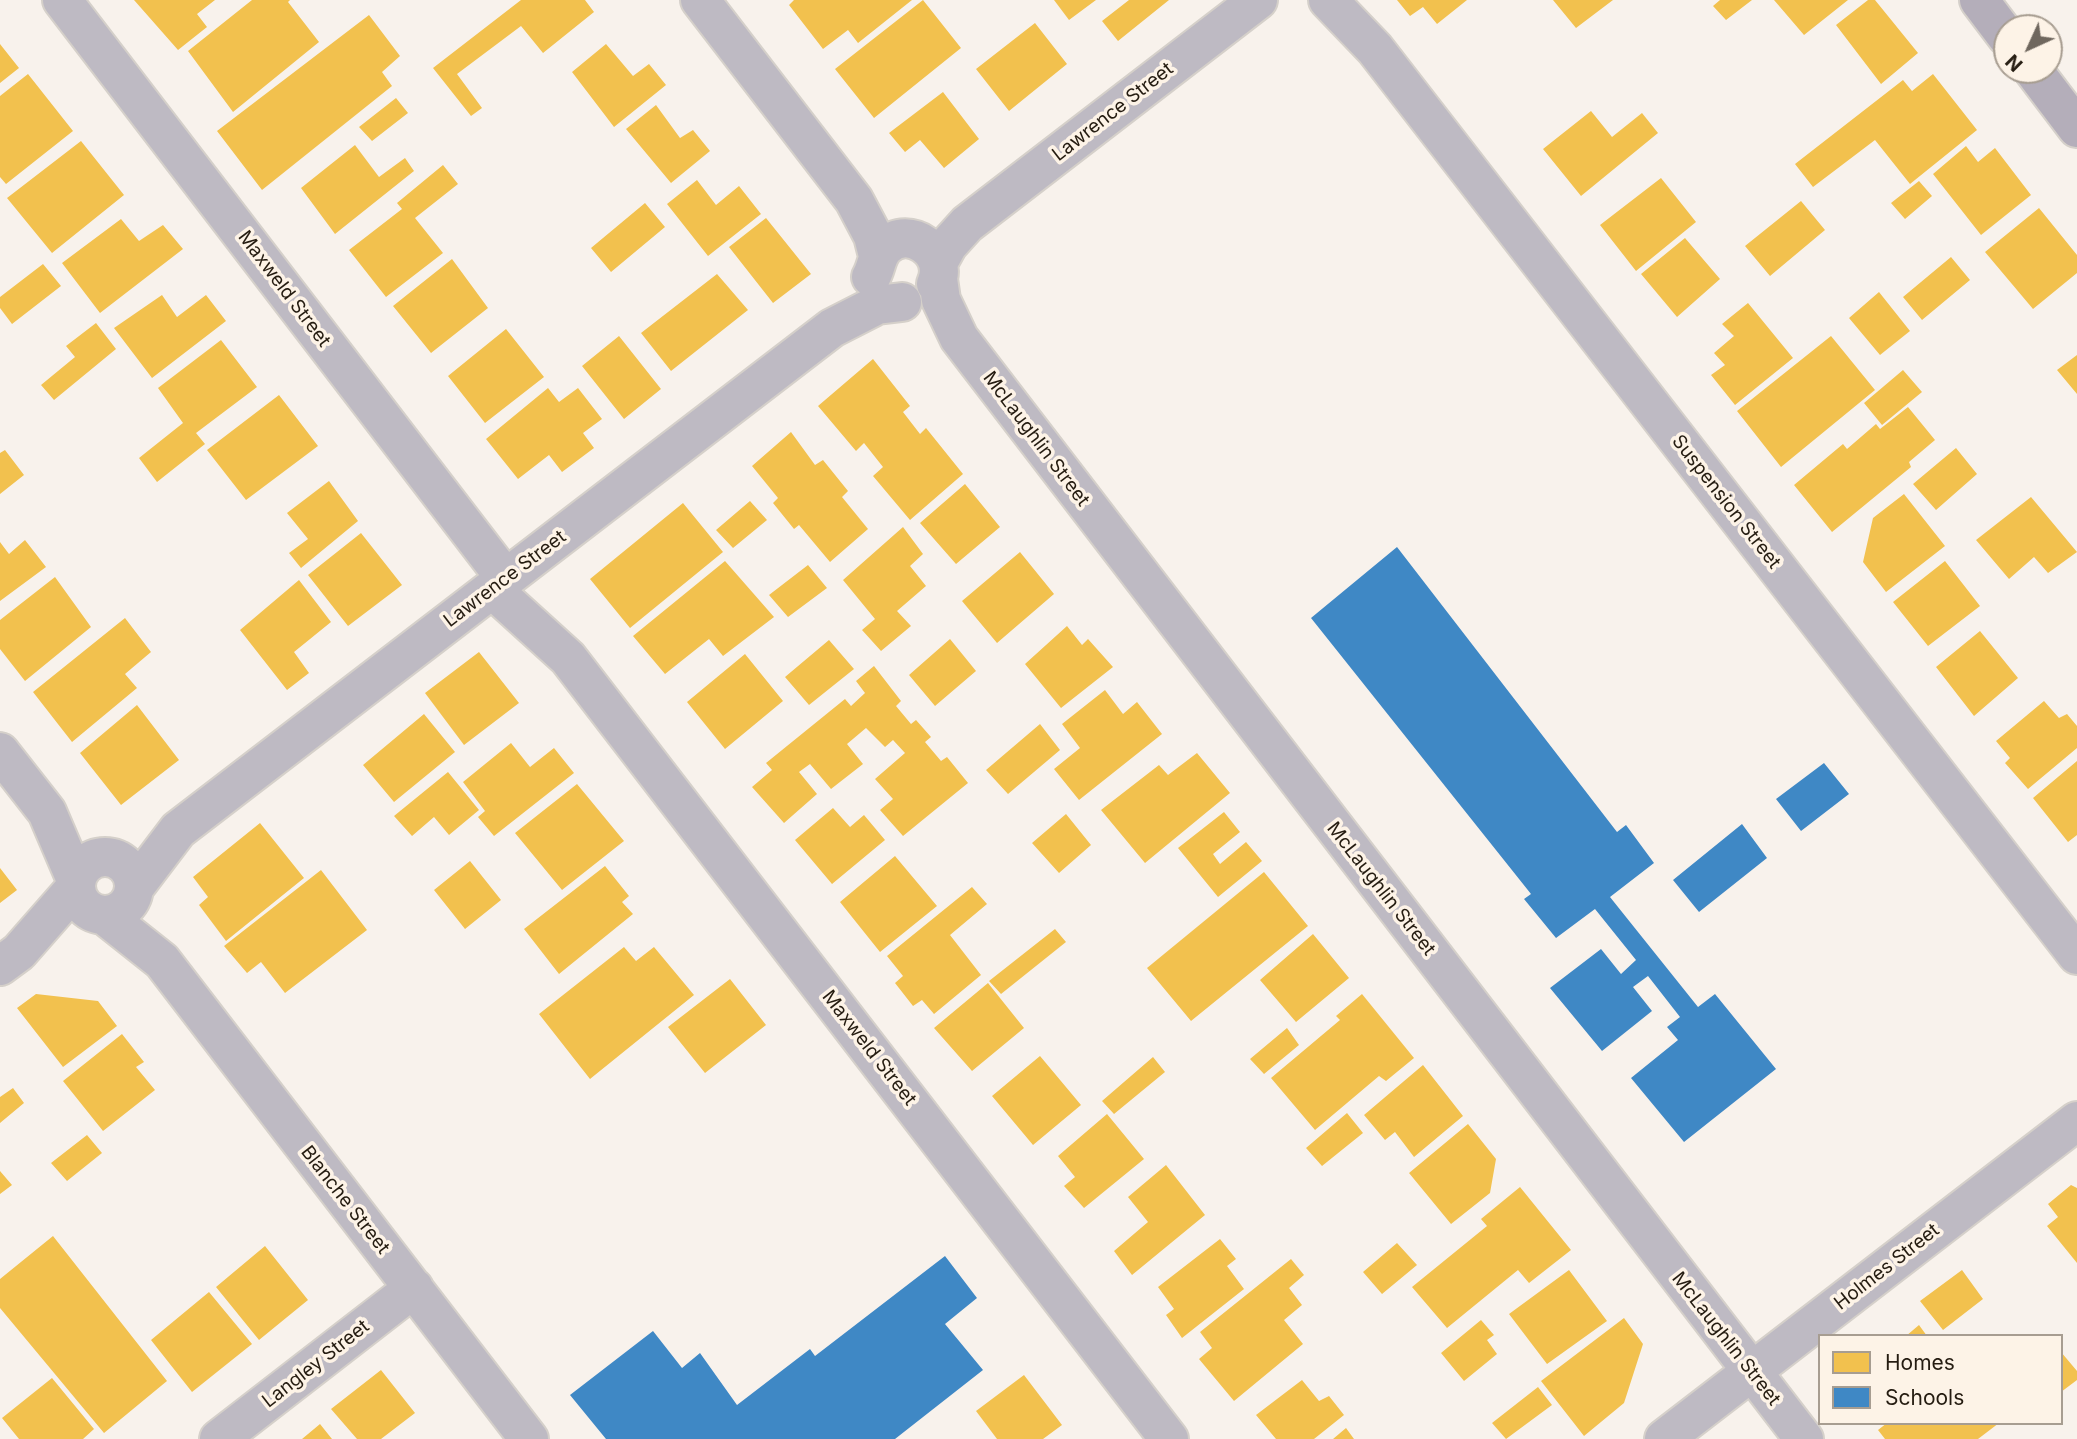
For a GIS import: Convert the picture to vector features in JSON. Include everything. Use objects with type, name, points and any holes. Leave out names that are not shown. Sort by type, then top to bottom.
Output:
[{"type":"street","name":"Maxweld Street","points":[[62,0],[1169,1439]]},
{"type":"street","points":[[700,0],[854,200],[873,236],[908,269]]},
{"type":"street","name":"Lawrence Street","points":[[10,959],[908,269],[948,245],[967,224],[1258,0]]},
{"type":"street","name":"Suspension Street","points":[[1328,0],[1375,48],[2077,955]]},
{"type":"street","name":"Suspension Street","points":[[1352,0],[1375,48]]},
{"type":"street","points":[[1979,0],[1993,18]]},
{"type":"street","points":[[2044,84],[2077,128]]},
{"type":"street","name":"McLaughlin Street","points":[[908,269],[1804,1439]]},
{"type":"street","name":"Blanche Street","points":[[0,752],[529,1439]]},
{"type":"street","name":"Holmes Street","points":[[1664,1439],[2077,1121]]},
{"type":"street","name":"Langley Street","points":[[219,1439],[414,1289]]},
{"type":"building: Homes","points":[[134,0],[215,0],[197,14],[207,27],[178,50]]},
{"type":"building: Homes","points":[[252,0],[290,0],[288,2],[319,42],[233,112],[188,51]]},
{"type":"building: Homes","points":[[521,0],[585,0],[594,12],[543,53],[521,26],[457,74],[482,108],[471,116],[433,68]]},
{"type":"building: Homes","points":[[794,0],[912,0],[858,43],[848,30],[823,49],[789,5]]},
{"type":"building: Homes","points":[[923,0],[961,48],[874,118],[835,69]]},
{"type":"building: Homes","points":[[1054,0],[1096,0],[1069,20]]},
{"type":"building: Homes","points":[[1129,0],[1169,0],[1118,41],[1102,21]]},
{"type":"building: Homes","points":[[1397,0],[1467,0],[1437,24],[1423,7],[1410,16]]},
{"type":"building: Homes","points":[[1553,0],[1613,0],[1576,28]]},
{"type":"building: Homes","points":[[1720,0],[1752,0],[1726,20],[1713,6]]},
{"type":"building: Homes","points":[[1774,0],[1848,0],[1804,35]]},
{"type":"building: Homes","points":[[1868,0],[1875,0],[1918,53],[1881,84],[1836,25]]},
{"type":"building: Homes","points":[[369,15],[400,56],[382,72],[392,86],[262,190],[217,131]]},
{"type":"building: Homes","points":[[1035,23],[1067,64],[1009,111],[976,69]]},
{"type":"building: Homes","points":[[0,44],[19,68],[0,83]]},
{"type":"building: Homes","points":[[606,44],[633,76],[649,64],[666,85],[614,127],[572,72]]},
{"type":"building: Homes","points":[[28,74],[73,131],[6,184],[0,177],[0,96]]},
{"type":"building: Homes","points":[[1933,74],[1977,130],[1910,184],[1875,140],[1813,187],[1795,164],[1903,80],[1912,91]]},
{"type":"building: Homes","points":[[943,92],[979,139],[944,168],[920,140],[905,152],[889,133]]},
{"type":"building: Homes","points":[[396,98],[408,113],[372,141],[359,127]]},
{"type":"building: Homes","points":[[656,105],[680,138],[693,130],[710,151],[671,183],[626,129]]},
{"type":"building: Homes","points":[[1591,111],[1612,137],[1642,113],[1658,133],[1581,196],[1543,149]]},
{"type":"building: Homes","points":[[81,141],[124,195],[52,253],[7,198]]},
{"type":"building: Homes","points":[[355,145],[379,177],[405,158],[414,171],[335,234],[301,188]]},
{"type":"building: Homes","points":[[1966,146],[1978,162],[1995,148],[2031,195],[1981,235],[1933,174]]},
{"type":"building: Homes","points":[[443,165],[458,184],[415,218],[443,253],[386,297],[349,250],[402,209],[397,203]]},
{"type":"building: Homes","points":[[1661,178],[1696,222],[1636,271],[1600,225]]},
{"type":"building: Homes","points":[[697,180],[716,205],[739,186],[761,214],[708,256],[667,204]]},
{"type":"building: Homes","points":[[1919,181],[1932,196],[1905,219],[1891,203]]},
{"type":"building: Homes","points":[[1801,201],[1825,230],[1770,276],[1745,246]]},
{"type":"building: Homes","points":[[645,203],[665,227],[611,272],[591,248]]},
{"type":"building: Homes","points":[[2039,208],[2077,255],[2077,273],[2033,309],[1985,252]]},
{"type":"building: Homes","points":[[766,218],[811,274],[773,303],[729,247]]},
{"type":"building: Homes","points":[[121,219],[139,241],[163,225],[183,249],[100,313],[62,263]]},
{"type":"building: Homes","points":[[1685,238],[1720,279],[1677,317],[1641,274]]},
{"type":"building: Homes","points":[[1951,257],[1970,280],[1922,320],[1903,297]]},
{"type":"building: Homes","points":[[452,259],[488,308],[431,353],[393,306]]},
{"type":"building: Homes","points":[[43,264],[61,286],[12,324],[0,308],[0,297]]},
{"type":"building: Homes","points":[[717,274],[748,310],[671,371],[641,333]]},
{"type":"building: Homes","points":[[1879,292],[1910,331],[1880,355],[1849,318]]},
{"type":"building: Homes","points":[[162,295],[177,317],[206,295],[226,321],[152,378],[114,328]]},
{"type":"building: Homes","points":[[1748,303],[1793,358],[1735,405],[1711,375],[1725,365],[1714,353],[1734,336],[1722,324]]},
{"type":"building: Homes","points":[[96,323],[116,349],[54,400],[41,385],[75,357],[66,346]]},
{"type":"building: Homes","points":[[506,329],[544,377],[485,423],[448,376]]},
{"type":"building: Homes","points":[[619,336],[661,389],[624,419],[582,366]]},
{"type":"building: Homes","points":[[1831,336],[1875,390],[1781,467],[1737,411]]},
{"type":"building: Homes","points":[[221,340],[257,387],[196,433],[205,444],[157,482],[139,458],[183,423],[158,388]]},
{"type":"building: Homes","points":[[2077,355],[2077,394],[2057,370]]},
{"type":"building: Homes","points":[[873,359],[910,406],[903,412],[920,434],[926,428],[963,474],[910,520],[873,476],[883,467],[864,443],[856,451],[818,406]]},
{"type":"building: Homes","points":[[1903,370],[1922,392],[1882,425],[1864,403]]},
{"type":"building: Homes","points":[[548,388],[559,402],[578,388],[602,419],[583,433],[594,448],[562,472],[549,455],[518,479],[486,439]]},
{"type":"building: Homes","points":[[279,395],[318,446],[246,500],[207,450]]},
{"type":"building: Homes","points":[[1908,407],[1935,440],[1909,462],[1911,467],[1832,532],[1794,485],[1843,444],[1847,449],[1876,424],[1880,429]]},
{"type":"building: Homes","points":[[791,432],[815,465],[823,460],[848,491],[842,497],[868,529],[830,562],[799,525],[794,529],[773,503],[778,498],[752,466]]},
{"type":"building: Homes","points":[[1956,448],[1977,474],[1936,510],[1913,484]]},
{"type":"building: Homes","points":[[5,450],[24,475],[0,494],[0,453]]},
{"type":"building: Homes","points":[[329,481],[358,521],[301,568],[289,553],[308,539],[287,513]]},
{"type":"building: Homes","points":[[965,484],[1000,527],[956,564],[920,523]]},
{"type":"building: Homes","points":[[1904,494],[1945,546],[1886,592],[1863,562],[1873,518]]},
{"type":"building: Homes","points":[[2031,497],[2077,552],[2048,573],[2034,557],[2009,579],[1976,540]]},
{"type":"building: Homes","points":[[750,501],[767,520],[733,548],[716,530]]},
{"type":"building: Homes","points":[[683,503],[723,552],[630,628],[590,579]]},
{"type":"building: Homes","points":[[903,527],[923,554],[910,566],[926,586],[897,611],[911,626],[881,651],[862,630],[875,619],[843,580]]},
{"type":"building: Homes","points":[[361,533],[402,585],[348,626],[308,575]]},
{"type":"building: Homes","points":[[25,540],[46,567],[0,601],[0,542],[9,554]]},
{"type":"building: Homes","points":[[1020,552],[1054,594],[997,643],[962,601]]},
{"type":"building: Homes","points":[[725,561],[774,617],[723,656],[709,639],[665,674],[633,636]]},
{"type":"building: Homes","points":[[1945,561],[1980,606],[1928,646],[1893,602]]},
{"type":"building: Homes","points":[[808,565],[827,588],[788,617],[769,595]]},
{"type":"building: Homes","points":[[55,577],[91,627],[25,681],[0,649],[0,620]]},
{"type":"building: Homes","points":[[299,580],[331,622],[294,652],[309,673],[287,690],[240,630]]},
{"type":"building: Homes","points":[[125,618],[151,652],[125,674],[137,688],[72,742],[33,692]]},
{"type":"building: Homes","points":[[1067,626],[1082,645],[1088,639],[1113,667],[1061,708],[1025,664]]},
{"type":"building: Homes","points":[[1980,631],[2018,678],[1974,716],[1936,667]]},
{"type":"building: Homes","points":[[950,639],[976,671],[935,706],[909,675]]},
{"type":"building: Homes","points":[[829,640],[854,669],[809,705],[785,677]]},
{"type":"building: Homes","points":[[479,652],[519,703],[464,745],[425,693]]},
{"type":"building: Homes","points":[[745,654],[783,701],[725,749],[687,702]]},
{"type":"building: Homes","points":[[874,666],[901,701],[896,706],[911,724],[916,720],[931,737],[925,742],[941,761],[947,757],[968,783],[903,836],[880,810],[893,799],[875,779],[905,753],[893,740],[885,747],[866,728],[847,744],[863,764],[831,789],[810,764],[799,772],[817,794],[784,823],[752,787],[772,770],[766,763],[845,699],[851,706],[865,693],[856,681]]},
{"type":"building: Homes","points":[[1105,690],[1123,714],[1137,702],[1162,734],[1079,800],[1054,769],[1080,748],[1062,724]]},
{"type":"building: Homes","points":[[2044,701],[2059,718],[2067,714],[2077,726],[2077,748],[2028,789],[2005,763],[2010,758],[1996,741]]},
{"type":"building: Homes","points":[[137,705],[179,760],[121,805],[80,753]]},
{"type":"building: Homes","points":[[424,714],[455,752],[394,802],[363,765]]},
{"type":"building: Homes","points":[[1040,724],[1060,750],[1008,794],[986,770]]},
{"type":"building: Homes","points":[[511,743],[530,767],[554,748],[574,773],[494,836],[478,817],[485,811],[463,782]]},
{"type":"building: Homes","points":[[1197,753],[1230,793],[1145,863],[1101,810],[1159,765],[1168,775]]},
{"type":"building: Homes","points":[[2077,761],[2077,835],[2068,842],[2033,798]]},
{"type":"building: Homes","points":[[448,772],[479,810],[449,835],[434,817],[412,836],[394,816]]},
{"type":"building: Homes","points":[[577,784],[624,841],[562,890],[515,833]]},
{"type":"building: Homes","points":[[833,808],[850,827],[864,815],[885,840],[832,884],[795,840]]},
{"type":"building: Homes","points":[[1224,812],[1240,832],[1213,854],[1220,864],[1246,842],[1262,861],[1218,897],[1178,848]]},
{"type":"building: Homes","points":[[1066,814],[1091,845],[1059,873],[1032,843]]},
{"type":"building: Homes","points":[[260,823],[304,878],[226,941],[199,905],[208,897],[193,877]]},
{"type":"building: Homes","points":[[895,856],[937,906],[880,952],[840,902]]},
{"type":"building: Homes","points":[[470,861],[501,900],[465,929],[434,890]]},
{"type":"building: Homes","points":[[605,866],[629,896],[622,902],[633,914],[559,974],[524,929]]},
{"type":"building: Homes","points":[[0,868],[17,890],[0,903]]},
{"type":"building: Homes","points":[[321,870],[367,930],[285,993],[261,962],[247,973],[224,946]]},
{"type":"building: Homes","points":[[1264,872],[1308,926],[1191,1021],[1147,968]]},
{"type":"building: Homes","points":[[972,887],[987,904],[950,935],[981,975],[934,1014],[922,1000],[913,1006],[895,983],[903,976],[887,956]]},
{"type":"building: Homes","points":[[1055,929],[1066,942],[1001,994],[989,981]]},
{"type":"building: Homes","points":[[1313,934],[1349,978],[1296,1022],[1260,980]]},
{"type":"building: Homes","points":[[624,947],[636,961],[654,947],[694,995],[590,1079],[539,1014]]},
{"type":"building: Homes","points":[[730,979],[766,1025],[705,1073],[668,1027]]},
{"type":"building: Homes","points":[[988,983],[1024,1028],[972,1071],[934,1028]]},
{"type":"building: Homes","points":[[36,994],[98,1001],[117,1026],[63,1067],[17,1008]]},
{"type":"building: Homes","points":[[1362,994],[1414,1058],[1386,1081],[1379,1076],[1315,1130],[1271,1078],[1340,1020],[1336,1016]]},
{"type":"building: Homes","points":[[1287,1028],[1299,1045],[1264,1074],[1250,1059]]},
{"type":"building: Homes","points":[[122,1034],[144,1062],[136,1067],[155,1090],[103,1131],[63,1081]]},
{"type":"building: Homes","points":[[1040,1056],[1081,1105],[1033,1145],[992,1096]]},
{"type":"building: Homes","points":[[1153,1057],[1165,1072],[1114,1114],[1102,1101]]},
{"type":"building: Homes","points":[[1423,1065],[1463,1116],[1414,1157],[1395,1132],[1385,1140],[1364,1115]]},
{"type":"building: Homes","points":[[13,1088],[24,1103],[0,1123],[0,1097]]},
{"type":"building: Homes","points":[[1347,1113],[1363,1133],[1322,1166],[1306,1148]]},
{"type":"building: Homes","points":[[1107,1114],[1144,1159],[1084,1208],[1064,1186],[1075,1177],[1058,1156]]},
{"type":"building: Homes","points":[[1468,1124],[1496,1159],[1490,1193],[1451,1224],[1409,1173]]},
{"type":"building: Homes","points":[[87,1135],[102,1153],[67,1181],[51,1163]]},
{"type":"building: Homes","points":[[1166,1165],[1205,1215],[1132,1275],[1114,1251],[1148,1222],[1128,1197]]},
{"type":"building: Homes","points":[[0,1171],[12,1185],[0,1194]]},
{"type":"building: Homes","points":[[2071,1185],[2077,1188],[2077,1263],[2047,1226],[2058,1217],[2048,1204]]},
{"type":"building: Homes","points":[[1520,1187],[1571,1250],[1529,1283],[1518,1270],[1447,1328],[1412,1287],[1487,1226],[1481,1219]]},
{"type":"building: Homes","points":[[53,1236],[167,1381],[104,1433],[0,1308],[0,1279]]},
{"type":"building: Homes","points":[[1220,1239],[1236,1259],[1227,1266],[1244,1289],[1182,1338],[1166,1315],[1174,1309],[1158,1287]]},
{"type":"building: Homes","points":[[1397,1243],[1417,1265],[1382,1294],[1363,1272]]},
{"type":"building: Homes","points":[[265,1246],[308,1300],[259,1340],[216,1287]]},
{"type":"building: Homes","points":[[1291,1259],[1304,1275],[1289,1288],[1302,1305],[1284,1320],[1303,1344],[1234,1401],[1199,1359],[1212,1348],[1200,1332]]},
{"type":"building: Homes","points":[[1569,1270],[1607,1321],[1547,1364],[1509,1314]]},
{"type":"building: Homes","points":[[1962,1270],[1983,1299],[1943,1330],[1920,1301]]},
{"type":"building: Homes","points":[[209,1292],[252,1344],[192,1392],[151,1340]]},
{"type":"building: Homes","points":[[1624,1318],[1643,1344],[1624,1403],[1584,1436],[1541,1381]]},
{"type":"building: Homes","points":[[1481,1320],[1494,1335],[1487,1340],[1497,1354],[1464,1381],[1441,1353]]},
{"type":"building: Homes","points":[[1919,1325],[1926,1334],[1908,1334]]},
{"type":"building: Homes","points":[[2063,1354],[2077,1371],[2077,1380],[2063,1390]]},
{"type":"building: Homes","points":[[381,1370],[415,1413],[381,1439],[357,1439],[331,1409]]},
{"type":"building: Homes","points":[[1024,1375],[1062,1425],[1043,1439],[997,1439],[976,1411]]},
{"type":"building: Homes","points":[[52,1378],[94,1429],[83,1439],[19,1439],[2,1418]]},
{"type":"building: Homes","points":[[1302,1380],[1319,1401],[1329,1396],[1344,1415],[1314,1439],[1276,1439],[1256,1415]]},
{"type":"building: Homes","points":[[1538,1387],[1552,1405],[1506,1439],[1492,1423]]},
{"type":"building: Homes","points":[[320,1424],[332,1439],[302,1439]]},
{"type":"building: Homes","points":[[1884,1425],[1996,1425],[1978,1439],[1885,1439],[1878,1430]]},
{"type":"building: Homes","points":[[1346,1428],[1354,1439],[1333,1439]]},
{"type":"building: Schools","points":[[1397,547],[1617,832],[1626,825],[1654,863],[1610,897],[1698,1007],[1715,994],[1776,1069],[1684,1142],[1631,1078],[1678,1040],[1667,1027],[1680,1017],[1648,976],[1633,987],[1652,1011],[1602,1051],[1550,988],[1601,949],[1621,974],[1636,960],[1595,909],[1556,938],[1524,899],[1531,894],[1311,618]]},
{"type":"building: Schools","points":[[1824,763],[1849,794],[1801,831],[1776,799]]},
{"type":"building: Schools","points":[[1742,824],[1767,858],[1699,912],[1673,880]]},
{"type":"building: Schools","points":[[945,1256],[977,1298],[945,1324],[983,1370],[895,1439],[606,1439],[570,1395],[653,1331],[682,1368],[700,1353],[737,1405],[810,1349],[815,1356]]}]
